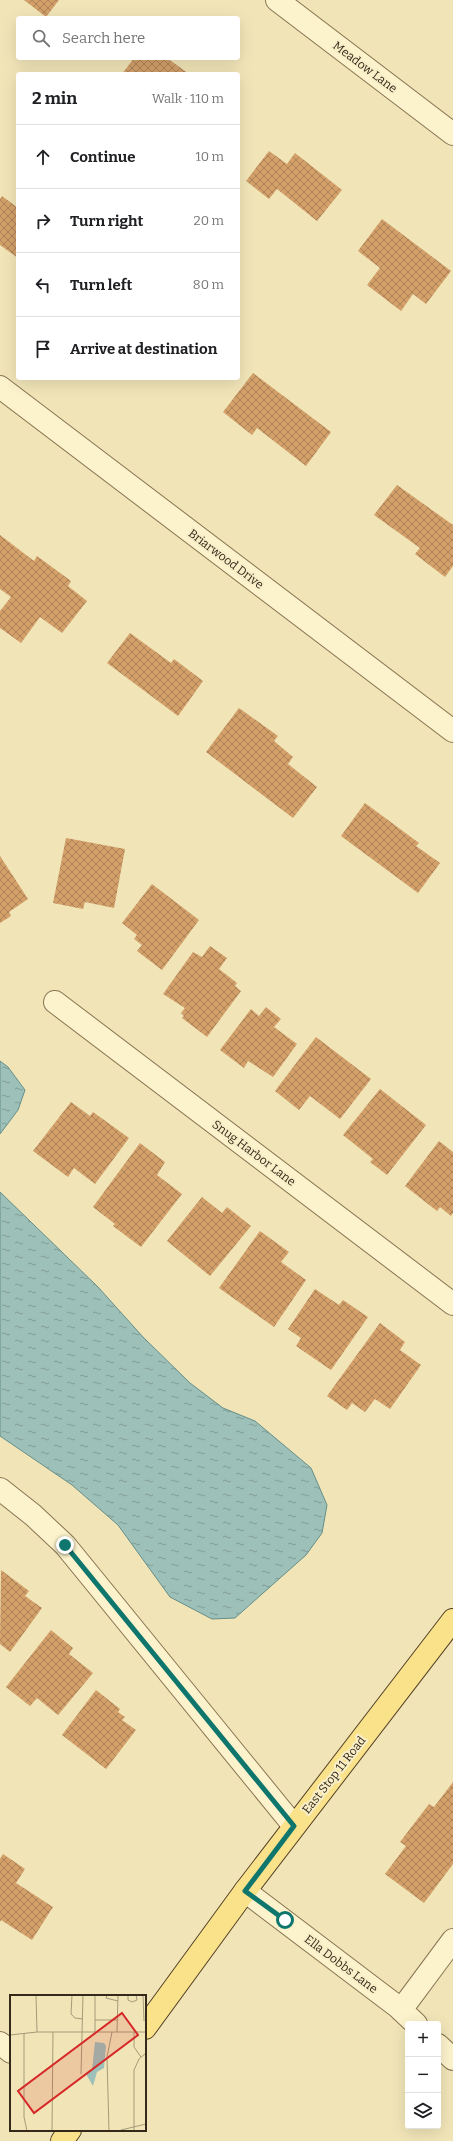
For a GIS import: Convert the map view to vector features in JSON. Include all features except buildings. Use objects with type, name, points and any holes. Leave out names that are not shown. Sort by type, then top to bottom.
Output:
[{"type":"main road","name":"East Stop 11 Road","points":[[146,2027],[294,1826],[453,1620]]},
{"type":"main road","points":[[62,2141],[69,2131]]},
{"type":"street","name":"Meadow Lane","points":[[277,0],[453,134]]},
{"type":"street","name":"Briarwood Drive","points":[[0,388],[453,731]]},
{"type":"street","name":"Snug Harbor Lane","points":[[55,1002],[453,1304]]},
{"type":"street","points":[[0,1489],[33,1514],[65,1545],[294,1826]]},
{"type":"street","name":"Ella Dobbs Lane","points":[[245,1891],[408,2017]]},
{"type":"street","points":[[408,2017],[453,1940]]},
{"type":"street","points":[[0,2043],[10,2051]]},
{"type":"street","points":[[441,2048],[453,2059]]},
{"type":"water","points":[[0,1061],[8,1067],[25,1090],[18,1110],[0,1134]]},
{"type":"water","points":[[0,1192],[98,1287],[143,1337],[190,1383],[223,1408],[255,1421],[311,1468],[327,1505],[322,1533],[306,1555],[235,1618],[212,1619],[170,1597],[118,1525],[72,1485],[0,1436]]},
{"type":"route","points":[[65,1545],[294,1826],[245,1891],[285,1920]]}]
